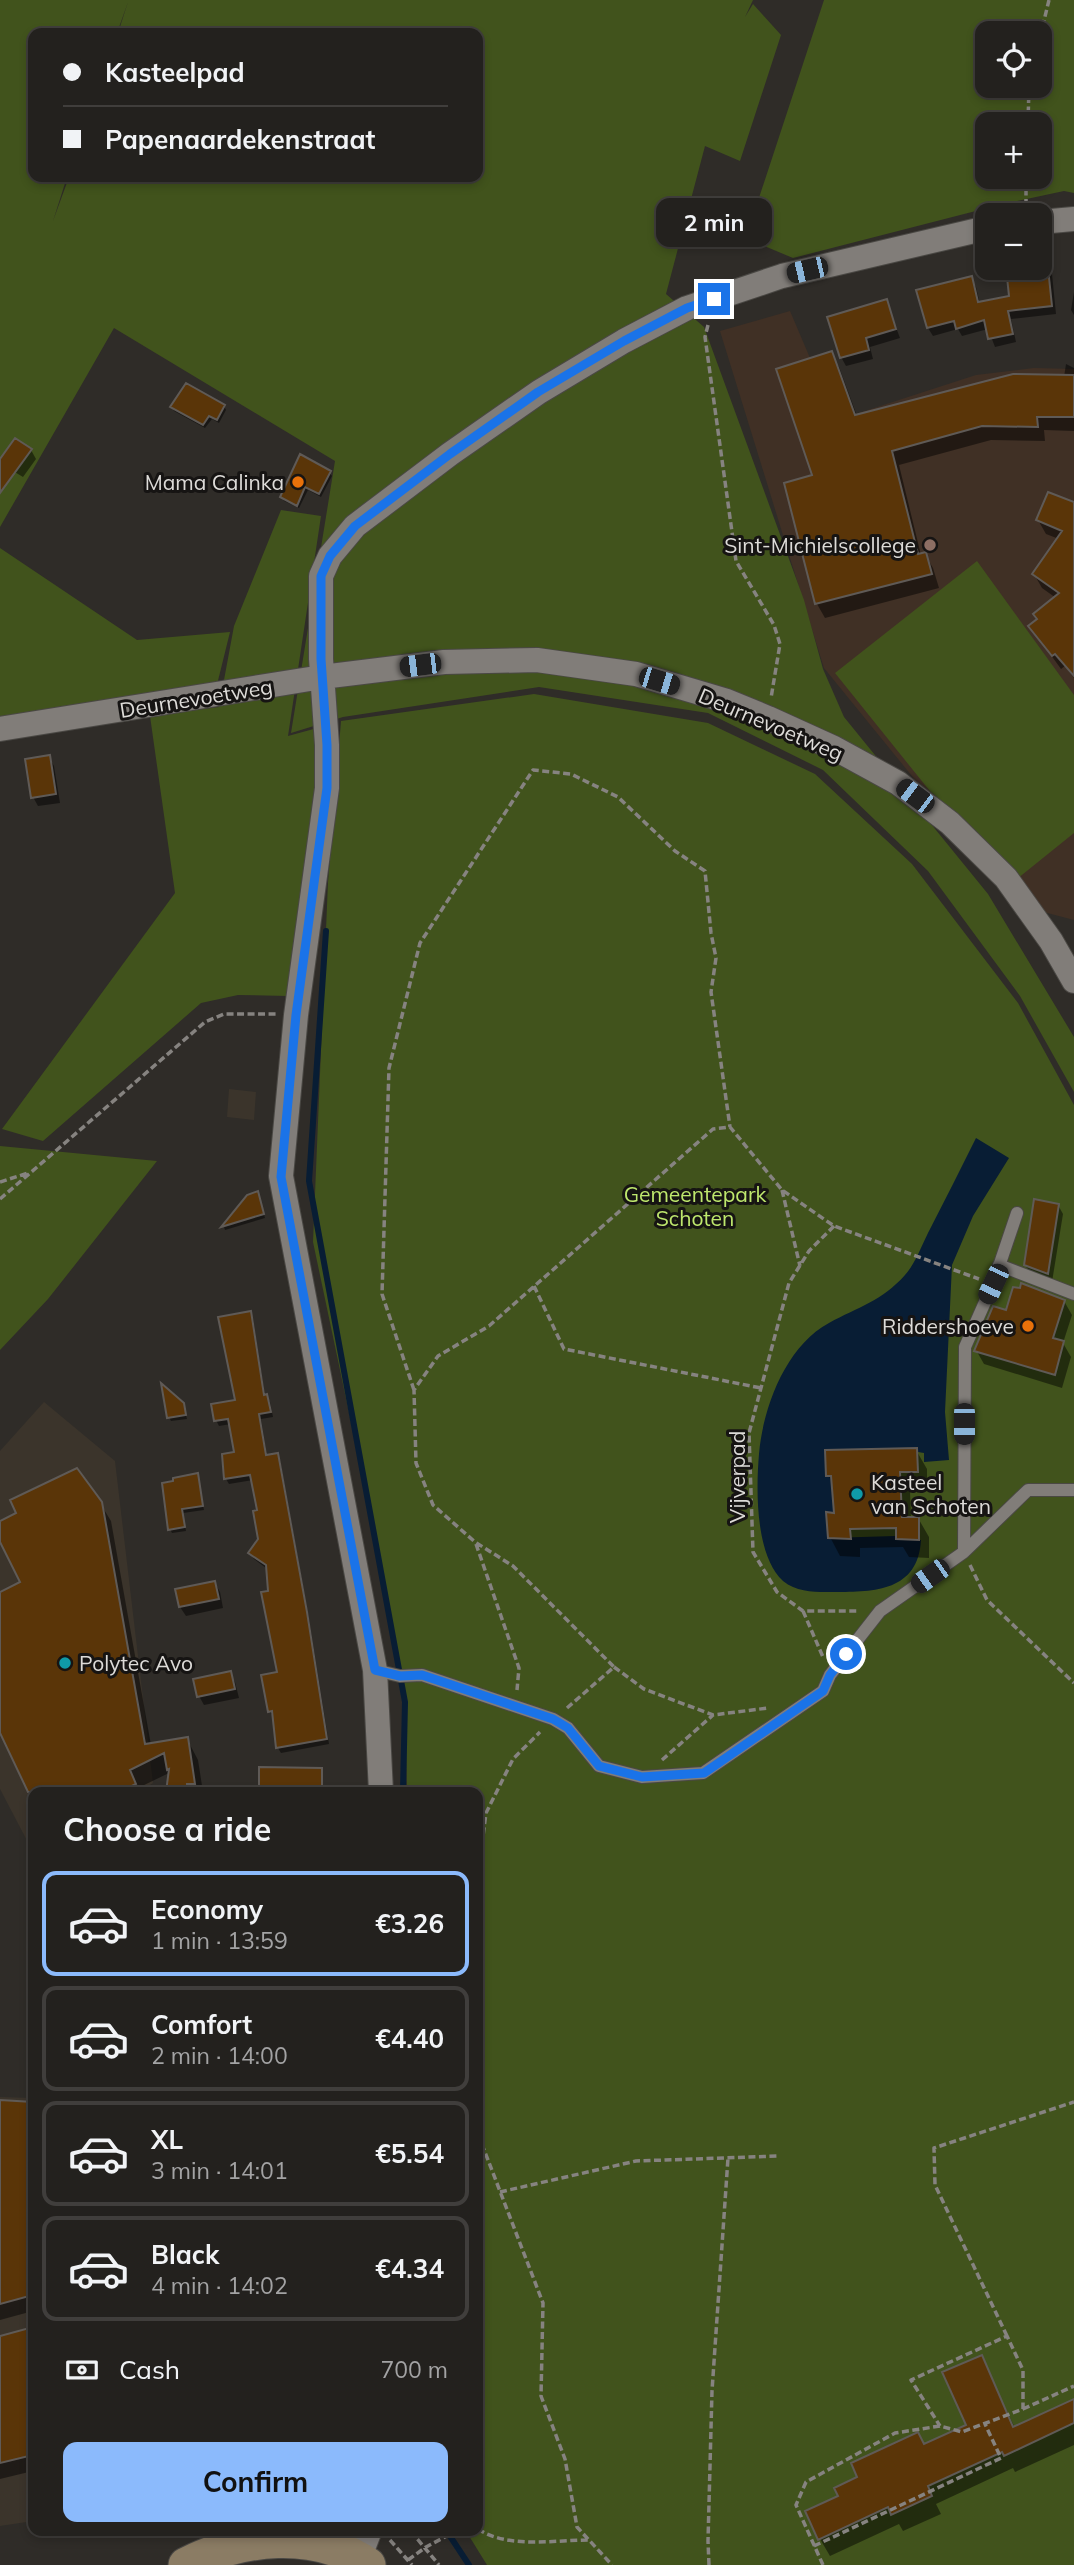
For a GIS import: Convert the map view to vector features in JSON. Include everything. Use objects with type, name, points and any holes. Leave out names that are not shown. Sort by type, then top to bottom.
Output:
[{"type":"street","points":[[1052,221],[1074,219]]},
{"type":"street","points":[[382,1787],[381,1672],[281,1177],[296,1015],[327,788],[321,576],[330,556],[355,526],[538,392],[645,330],[687,308],[782,276],[975,231]]},
{"type":"street","name":"Deurnevoetweg","points":[[0,729],[322,677],[444,662],[537,660],[636,674],[727,701],[768,718],[834,748],[898,783],[950,823],[1006,878],[1051,941],[1074,981]]},
{"type":"street","points":[[186,2565],[236,2545],[267,2553],[305,2542],[335,2549],[371,2547]]},
{"type":"lane","points":[[964,1552],[965,1347],[993,1284],[1017,1213]]},
{"type":"lane","points":[[999,1265],[1074,1294]]},
{"type":"lane","points":[[381,1672],[400,1676],[422,1675],[553,1719],[568,1728],[599,1766],[642,1777],[704,1773],[823,1691],[830,1675],[880,1611],[964,1552],[1028,1490],[1074,1490]]},
{"type":"path","points":[[1044,21],[1049,0]]},
{"type":"path","points":[[714,299],[705,337],[736,561],[774,625],[780,644],[768,718]]},
{"type":"path","points":[[805,1703],[713,1715],[644,1689],[614,1667],[513,1566],[475,1542],[433,1505],[416,1462],[414,1390],[382,1294],[389,1068],[420,943],[533,770],[571,774],[618,797],[675,851],[705,871],[716,958],[711,992],[730,1127],[782,1190],[834,1226],[993,1284]]},
{"type":"path","points":[[0,1199],[205,1022],[224,1014],[296,1015]]},
{"type":"path","points":[[414,1390],[438,1356],[489,1326],[713,1129],[730,1127]]},
{"type":"path","points":[[0,1182],[30,1172]]},
{"type":"path","points":[[782,1190],[800,1266]]},
{"type":"path","name":"Vijverpad","points":[[803,1611],[777,1592],[753,1552],[749,1433],[789,1283],[809,1251],[834,1226]]},
{"type":"path","points":[[534,1286],[564,1349],[761,1388]]},
{"type":"path","points":[[475,1542],[519,1668],[515,1706]]},
{"type":"path","points":[[964,1552],[988,1600],[1074,1683]]},
{"type":"path","points":[[830,1675],[803,1611],[880,1611]]},
{"type":"path","points":[[483,1837],[486,1813],[513,1759],[553,1719],[614,1667]]},
{"type":"path","points":[[642,1777],[713,1715]]},
{"type":"path","points":[[1023,2409],[1023,2370],[935,2185],[934,2148],[1074,2102]]},
{"type":"path","points":[[483,2147],[543,2303],[541,2396],[565,2459],[577,2527],[611,2565]]},
{"type":"path","points":[[500,2192],[636,2161],[779,2157]]},
{"type":"path","points":[[709,2565],[712,2391],[728,2158]]},
{"type":"path","points":[[940,2426],[911,2380],[1007,2336]]},
{"type":"path","points":[[822,2565],[796,2505],[806,2482],[895,2433],[940,2426],[962,2432],[1074,2386]]},
{"type":"path","points":[[814,2546],[1001,2458],[985,2424]]},
{"type":"path","points":[[483,2532],[512,2541],[589,2540]]},
{"type":"path","points":[[415,2536],[439,2565]]},
{"type":"path","points":[[408,2560],[449,2536]]},
{"type":"path","points":[[371,2547],[408,2560],[412,2565]]},
{"type":"shaded area","name":"Sint-Michielscollege","points":[[790,311],[810,358],[831,422],[976,375],[1034,368],[1074,369],[1074,920],[1017,905],[824,668],[720,331]]},
{"type":"shaded area","points":[[229,1089],[256,1092],[254,1120],[227,1117]]},
{"type":"shaded area","name":"Polytec Avo","points":[[44,1402],[115,1461],[153,1783],[146,1787],[28,1787],[28,1842],[0,1789],[0,1451]]},
{"type":"shaded area","points":[[0,2097],[28,2098],[28,2522],[0,2526]]},
{"type":"green space","points":[[0,0],[753,0],[745,17],[753,4],[781,35],[740,161],[705,146],[666,294],[704,327],[804,600],[823,669],[844,717],[988,894],[1074,1037],[1074,1092],[1020,996],[928,871],[823,770],[708,713],[539,687],[343,717],[291,733],[335,461],[114,328],[0,527]]},
{"type":"green space","points":[[824,0],[1074,0],[1074,193],[1064,191],[1008,203],[975,203],[975,211],[793,258],[757,243],[754,213]]},
{"type":"green space","points":[[281,510],[321,516],[288,736],[321,727],[320,786],[289,996],[238,995],[201,1003],[43,1141],[2,1129],[175,893],[150,716],[219,707],[234,626]]},
{"type":"green space","points":[[0,548],[137,640],[230,632],[212,705],[0,728]]},
{"type":"green space","points":[[977,561],[1074,695],[1074,833],[1007,887],[835,673]]},
{"type":"green space","name":"Gemeentepark Schoten","points":[[534,694],[708,723],[815,774],[912,864],[1018,1003],[1074,1105],[1074,2565],[487,2565],[469,2536],[483,2536],[483,1787],[407,1787],[405,1702],[371,1517],[313,1242],[328,882],[341,721]]},
{"type":"green space","points":[[0,1146],[157,1161],[48,1299],[0,1350]]},
{"type":"water","points":[[976,1138],[1009,1158],[973,1216],[952,1265],[945,1412],[949,1460],[924,1462],[924,1453],[918,1452],[918,1448],[825,1450],[826,1476],[831,1476],[834,1513],[826,1513],[828,1538],[895,1536],[896,1540],[921,1540],[918,1557],[912,1570],[903,1579],[879,1589],[821,1592],[795,1588],[783,1581],[774,1570],[762,1539],[759,1521],[761,1436],[779,1380],[800,1347],[814,1333],[878,1297],[909,1271]]},
{"type":"building","points":[[972,276],[978,302],[1009,296],[1007,280],[1049,280],[1052,306],[1008,311],[1013,334],[988,339],[984,320],[956,329],[954,321],[927,328],[916,290]]},
{"type":"building","points":[[887,299],[896,329],[866,338],[869,350],[840,358],[827,317]]},
{"type":"building","points":[[832,351],[855,415],[1013,374],[1074,375],[1074,417],[1037,417],[1038,427],[982,426],[892,451],[918,554],[926,552],[932,574],[815,604],[784,483],[812,475],[776,369]]},
{"type":"building","points":[[186,383],[225,405],[217,420],[209,416],[203,425],[170,407]]},
{"type":"building","points":[[15,438],[32,449],[0,493],[0,459]]},
{"type":"building","points":[[300,454],[331,471],[319,494],[305,487],[297,506],[280,497]]},
{"type":"building","points":[[1048,492],[1074,502],[1074,676],[1055,654],[1052,656],[1028,626],[1037,619],[1033,614],[1059,593],[1032,574],[1062,531],[1036,520]]},
{"type":"building","points":[[50,755],[56,794],[31,798],[25,759]]},
{"type":"building","points":[[258,1191],[264,1214],[221,1227],[247,1195]]},
{"type":"building","points":[[1034,1199],[1059,1204],[1048,1274],[1024,1265]]},
{"type":"building","points":[[1021,1283],[1065,1300],[1053,1338],[1064,1341],[1055,1375],[974,1351],[993,1306],[1006,1310],[1013,1287],[1020,1288]]},
{"type":"building","points":[[251,1311],[264,1395],[267,1394],[271,1412],[259,1414],[266,1455],[278,1453],[327,1739],[276,1748],[272,1711],[268,1712],[261,1675],[277,1672],[261,1592],[268,1591],[266,1565],[248,1553],[258,1539],[253,1511],[257,1510],[250,1475],[224,1479],[222,1454],[234,1452],[228,1419],[214,1421],[211,1404],[235,1400],[218,1317]]},
{"type":"building","points":[[161,1383],[184,1403],[186,1415],[167,1418]]},
{"type":"building","name":"Kasteel van Schoten","points":[[917,1448],[918,1472],[900,1472],[902,1517],[919,1517],[919,1540],[896,1539],[896,1528],[850,1529],[851,1539],[828,1538],[826,1512],[834,1513],[831,1476],[826,1476],[825,1450]]},
{"type":"building","name":"Polytec Avo","points":[[77,1468],[102,1502],[145,1744],[188,1737],[195,1784],[187,1784],[187,1787],[167,1787],[169,1769],[167,1770],[164,1753],[130,1770],[136,1784],[130,1787],[28,1787],[28,1792],[0,1733],[0,1592],[20,1582],[0,1542],[0,1521],[16,1513],[10,1500]]},
{"type":"building","points":[[198,1473],[203,1506],[182,1509],[185,1527],[168,1530],[162,1483]]},
{"type":"building","points":[[215,1581],[219,1599],[179,1607],[175,1589]]},
{"type":"building","points":[[231,1671],[235,1689],[197,1697],[193,1679]]},
{"type":"building","points":[[259,1767],[322,1768],[322,1787],[259,1787]]},
{"type":"building","points":[[0,2100],[28,2102],[28,2296],[0,2304]]},
{"type":"building","points":[[28,2328],[28,2456],[0,2463],[0,2336]]},
{"type":"building","points":[[982,2355],[1013,2427],[1074,2399],[1074,2423],[1004,2456],[1002,2452],[928,2486],[932,2496],[891,2515],[888,2507],[818,2540],[805,2511],[838,2496],[834,2488],[857,2477],[851,2463],[918,2432],[924,2444],[966,2425],[942,2372]]},
{"type":"waterway","points":[[326,931],[309,1181],[405,1702],[403,1787]]},
{"type":"waterway","points":[[450,2536],[469,2565]]},
{"type":"place","name":"Mama Calinka","points":[[298,482]]},
{"type":"place","name":"Sint-Michielscollege","points":[[930,545]]},
{"type":"place","name":"Riddershoeve","points":[[1028,1326]]},
{"type":"place","name":"Kasteel van Schoten","points":[[857,1494]]},
{"type":"place","name":"Polytec Avo","points":[[65,1663]]},
{"type":"route","points":[[714,299],[687,308],[624,341],[538,392],[355,526],[330,556],[321,576],[320,604],[327,788],[296,1015],[281,1177],[375,1670],[400,1676],[422,1675],[553,1719],[568,1728],[599,1766],[642,1777],[704,1773],[823,1691],[830,1675],[846,1654]]}]
